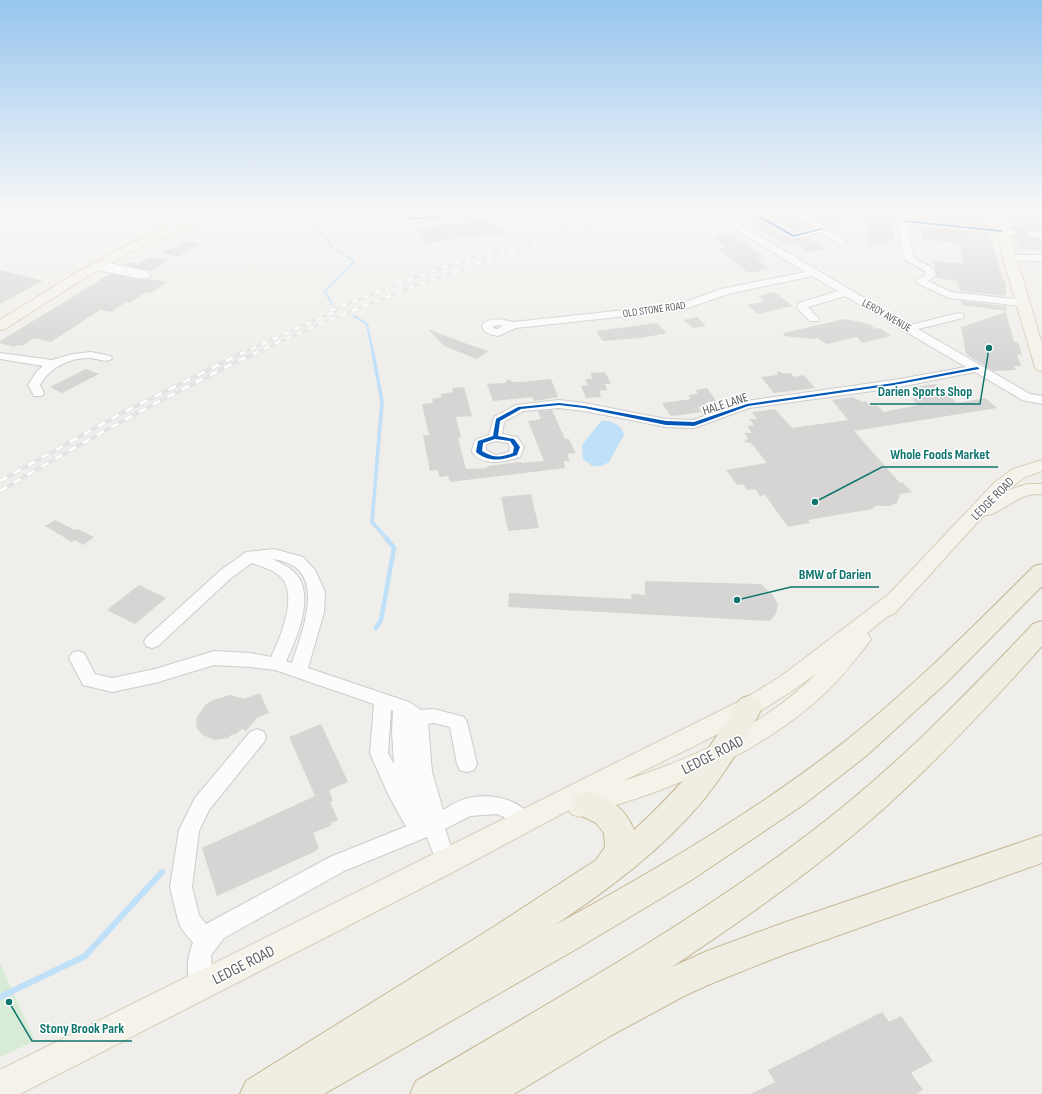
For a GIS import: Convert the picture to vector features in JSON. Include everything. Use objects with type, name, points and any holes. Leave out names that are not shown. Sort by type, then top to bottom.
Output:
[{"type":"highway","points":[[288,1094],[640,895],[742,832],[788,800],[846,756],[903,709],[962,653],[1042,572]]},
{"type":"highway","points":[[429,1094],[674,946],[737,904],[815,846],[869,803],[942,737],[1042,630]]},
{"type":"highway","points":[[259,1094],[477,957],[597,877],[630,852],[669,818],[699,784],[750,706]]},
{"type":"highway","points":[[586,804],[599,809],[611,817],[618,827],[621,838],[618,855],[613,862],[597,877]]},
{"type":"highway","points":[[479,1094],[600,1023],[674,983],[707,968],[776,942],[1042,849]]},
{"type":"main road","points":[[0,326],[104,263]]},
{"type":"main road","points":[[1011,263],[1042,367]]},
{"type":"main road","name":"LEDGE ROAD","points":[[486,841],[692,766],[722,751],[767,725],[810,693],[824,680],[894,600],[1007,480],[1019,472],[1042,465]]},
{"type":"main road","name":"LEDGE ROAD","points":[[964,526],[1005,498],[1021,484],[1042,478]]},
{"type":"main road","name":"LEDGE ROAD","points":[[1005,498],[1029,489],[1042,489]]},
{"type":"main road","name":"LEDGE ROAD","points":[[0,1087],[446,862],[606,778],[750,706],[788,683],[836,648],[894,600]]},
{"type":"street","name":"LEROY AVENUE","points":[[797,263],[1026,397],[1042,400]]},
{"type":"street","points":[[916,263],[929,269],[931,275],[921,281],[949,295],[1023,303]]},
{"type":"street","name":"OLD STONE ROAD","points":[[514,325],[682,307],[725,290],[814,273]]},
{"type":"street","points":[[814,319],[802,308],[803,305],[847,292]]},
{"type":"street","points":[[910,328],[934,321],[945,321],[959,316]]},
{"type":"street","points":[[38,393],[34,385],[42,373],[53,364],[73,357],[91,355],[106,358]]},
{"type":"street","points":[[0,356],[53,364]]},
{"type":"street","name":"HALE LANE","points":[[495,436],[498,420],[520,408],[538,405],[559,404],[584,407],[666,423],[694,424],[747,405],[894,384],[977,368]]},
{"type":"street","points":[[152,642],[226,574],[251,556],[274,554],[298,561],[310,574],[317,592],[316,612],[298,672]]},
{"type":"street","points":[[251,556],[283,570],[291,580],[297,596],[295,616],[276,664]]},
{"type":"street","points":[[78,658],[89,680],[112,685],[155,676],[214,658],[276,664],[383,700],[411,712],[458,722],[467,764]]},
{"type":"street","points":[[383,700],[379,753],[395,788],[412,819],[433,825]]},
{"type":"street","points":[[411,712],[401,715],[402,764],[412,797],[433,825],[446,862]]},
{"type":"street","points":[[205,941],[189,920],[182,887],[189,830],[202,804],[257,737]]},
{"type":"street","points":[[201,985],[198,957],[205,941],[216,930],[235,918],[337,864],[433,825],[467,807],[498,805],[511,811],[523,821]]},
{"type":"green space","points":[[0,963],[35,1041],[0,1057]]},
{"type":"water","points":[[601,421],[608,421],[616,424],[621,428],[624,435],[609,462],[601,466],[592,466],[583,459],[582,445]]},
{"type":"building","points":[[128,263],[163,263],[150,272],[125,265]]},
{"type":"building","points":[[736,263],[762,263],[769,269],[748,273]]},
{"type":"building","points":[[934,263],[998,263],[1006,284],[1006,295],[960,291],[957,281],[937,278]]},
{"type":"building","points":[[0,270],[43,281],[0,304]]},
{"type":"building","points":[[110,274],[141,280],[150,279],[167,282],[151,293],[146,292],[129,303],[126,302],[111,312],[100,310],[51,342],[34,338],[22,346],[17,345],[14,347],[0,343],[0,341]]},
{"type":"building","points":[[774,292],[793,306],[758,314],[747,305],[765,301],[758,296]]},
{"type":"building","points":[[961,301],[1006,306],[1007,311],[962,305]]},
{"type":"building","points":[[1006,312],[1014,342],[1018,342],[1022,355],[1017,354],[1021,366],[1014,366],[1016,370],[993,371],[966,354],[961,327]]},
{"type":"building","points":[[697,317],[706,326],[693,328],[683,320]]},
{"type":"building","points":[[845,319],[869,324],[876,329],[880,328],[891,336],[862,343],[857,337],[826,344],[818,338],[810,339],[784,336],[783,333]]},
{"type":"building","points":[[657,323],[667,333],[641,338],[603,341],[596,331]]},
{"type":"building","points":[[428,329],[488,351],[477,359],[444,346]]},
{"type":"building","points":[[86,369],[99,374],[62,393],[50,387]]},
{"type":"building","points":[[778,371],[785,374],[791,373],[794,377],[804,375],[815,388],[774,393],[761,377],[777,375]]},
{"type":"building","points":[[605,372],[611,384],[605,384],[607,390],[599,391],[600,397],[586,398],[581,386],[588,385],[585,379],[593,379],[590,373]]},
{"type":"building","points":[[508,379],[513,382],[521,382],[551,379],[558,397],[534,401],[532,397],[493,401],[487,384],[505,383]]},
{"type":"building","points":[[936,384],[957,403],[985,398],[997,408],[854,431],[900,483],[902,482],[912,492],[900,494],[897,503],[889,506],[875,506],[872,509],[808,520],[810,523],[788,527],[765,495],[760,496],[755,489],[747,490],[743,484],[737,485],[726,470],[767,463],[751,443],[744,442],[748,438],[744,433],[752,433],[747,426],[754,425],[749,419],[757,419],[752,412],[775,409],[792,428],[848,420],[832,400],[852,397],[863,402],[866,401],[870,406],[878,406],[884,412],[918,405],[912,399],[920,398],[914,393],[920,392],[915,387]]},
{"type":"building","points":[[464,387],[472,416],[456,417],[461,438],[458,438],[466,469],[487,468],[487,466],[521,462],[544,461],[528,421],[541,419],[538,411],[552,410],[565,439],[569,439],[576,453],[567,454],[570,461],[564,461],[565,468],[450,482],[448,476],[439,477],[438,470],[430,471],[423,435],[429,435],[422,404],[433,403],[432,399],[442,397],[441,394],[453,392],[452,388]]},
{"type":"building","points":[[707,388],[716,401],[706,402],[708,406],[698,407],[702,412],[674,416],[670,415],[662,403],[691,399],[688,395],[698,394],[695,390]]},
{"type":"building","points":[[531,494],[539,528],[508,531],[501,497]]},
{"type":"building","points":[[55,520],[94,537],[83,545],[75,540],[72,542],[45,526]]},
{"type":"building","points":[[645,581],[761,584],[773,595],[778,605],[776,614],[770,621],[508,607],[509,593],[632,599],[631,594],[645,595]]},
{"type":"building","points":[[139,585],[166,598],[135,624],[107,610]]},
{"type":"building","points":[[260,693],[269,713],[257,718],[246,731],[242,729],[236,734],[229,736],[229,738],[214,740],[203,735],[198,730],[196,724],[197,717],[205,705],[213,700],[230,695],[244,699]]},
{"type":"building","points":[[321,724],[348,782],[329,790],[333,801],[330,802],[338,820],[331,823],[332,825],[313,833],[319,848],[316,851],[217,896],[202,848],[315,796],[289,737]]},
{"type":"building","points":[[882,1012],[889,1022],[901,1016],[933,1061],[911,1073],[923,1090],[916,1094],[751,1094],[775,1082],[768,1070]]},
{"type":"waterway","points":[[332,304],[325,291],[352,263]]},
{"type":"waterway","points":[[354,316],[367,324],[373,354]]},
{"type":"waterway","points":[[373,353],[382,402],[372,522],[387,539]]},
{"type":"waterway","points":[[376,628],[381,620],[394,548],[386,538]]},
{"type":"waterway","points":[[0,997],[85,956],[162,872]]},
{"type":"railway","points":[[330,311],[366,296],[456,263]]},
{"type":"railway","points":[[253,354],[350,311],[479,263]]},
{"type":"railway","points":[[240,354],[336,311]]},
{"type":"railway","points":[[0,491],[126,419],[255,353]]},
{"type":"railway","points":[[0,481],[124,412],[240,354]]},
{"type":"cycle path","points":[[495,437],[480,442],[479,452],[496,459],[515,454],[517,447],[512,440],[495,437],[498,420],[520,408],[559,404],[584,407],[666,423],[694,424],[747,405],[894,384],[977,368]]},
{"type":"place","name":"Darien Sports Shop","points":[[989,348]]},
{"type":"place","name":"Whole Foods Market","points":[[815,502]]},
{"type":"place","name":"BMW of Darien","points":[[737,600]]},
{"type":"place","name":"Stony Brook Park","points":[[9,1002]]}]
